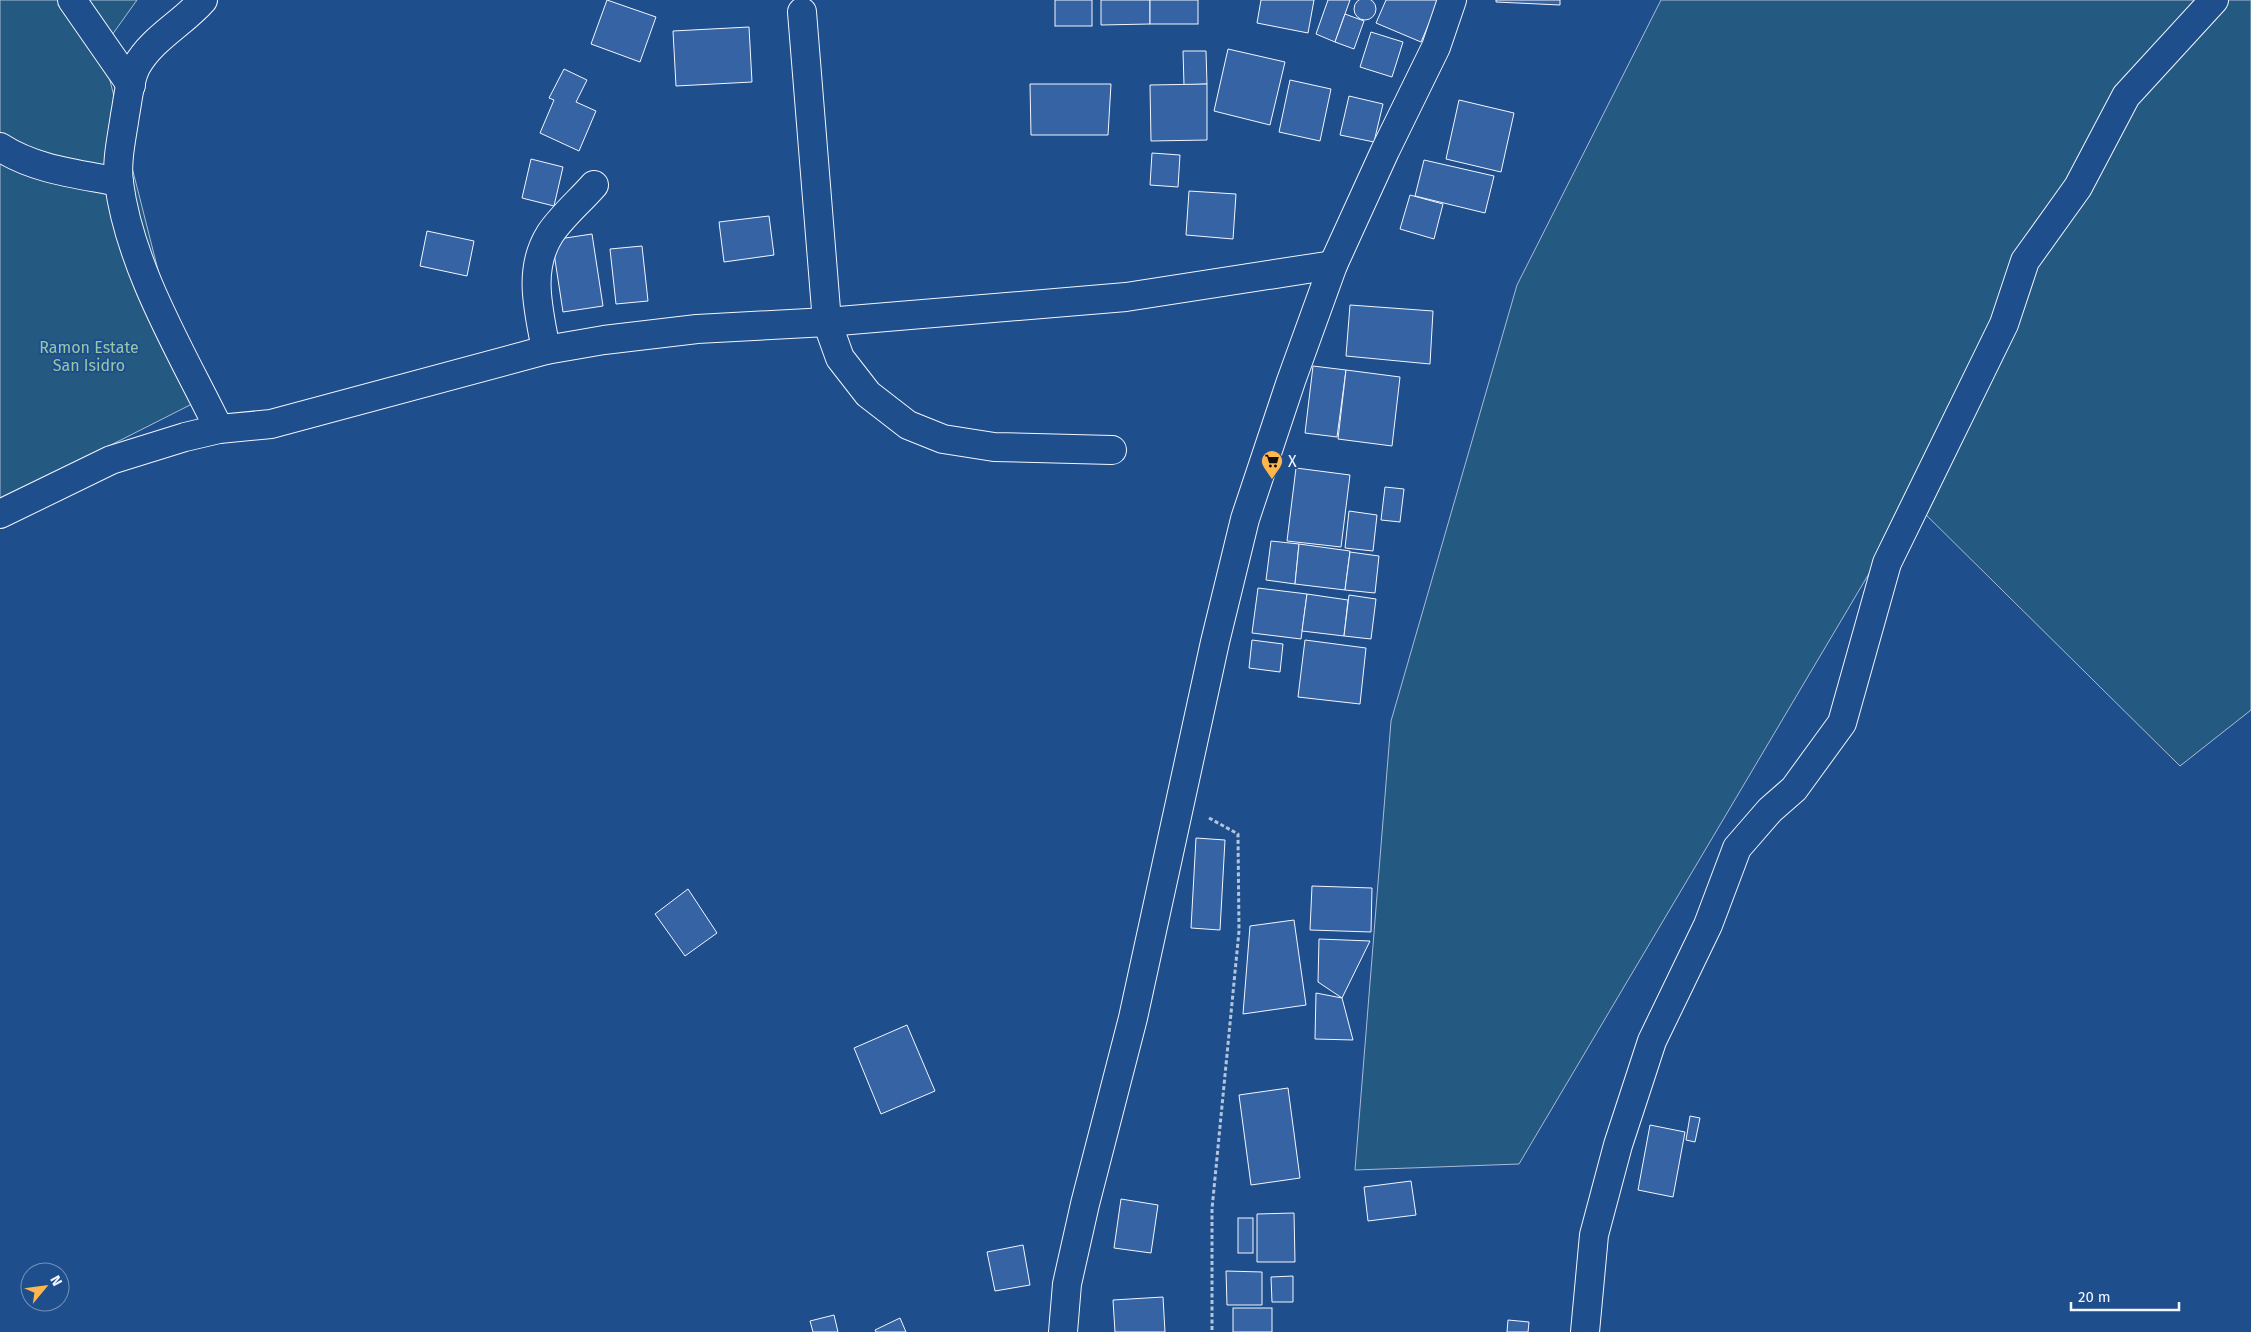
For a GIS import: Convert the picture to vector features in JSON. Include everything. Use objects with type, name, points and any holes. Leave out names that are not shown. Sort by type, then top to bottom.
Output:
[{"type":"street","points":[[72,0],[131,85]]},
{"type":"street","points":[[203,0],[145,53],[135,69],[120,143],[119,182],[132,238],[147,282],[219,429]]},
{"type":"street","points":[[1063,1332],[1067,1284],[1083,1213],[1133,1018],[1215,642],[1245,519],[1291,381],[1333,265],[1385,151],[1436,47],[1452,0]]},
{"type":"street","points":[[1585,1332],[1594,1235],[1618,1145],[1652,1041],[1708,925],[1737,848],[1770,810],[1794,789],[1842,722],[1888,563],[2004,324],[2025,261],[2078,187],[2126,96],[2214,0]]},
{"type":"street","points":[[802,12],[827,322],[840,358],[868,394],[908,424],[943,439],[994,447],[1112,450]]},
{"type":"street","points":[[0,147],[14,156],[45,167],[119,182]]},
{"type":"street","points":[[546,350],[538,304],[536,275],[542,251],[551,233],[594,186]]},
{"type":"street","points":[[0,514],[111,460],[185,436],[219,429],[270,424],[546,350],[604,340],[696,329],[827,322],[1126,297],[1333,265]]},
{"type":"path","points":[[1181,803],[1238,834],[1240,931],[1212,1210],[1212,1332]]},
{"type":"green space","name":"Ramon Estate San Isidro","points":[[0,0],[137,0],[102,49],[192,404],[0,501]]},
{"type":"green space","points":[[1661,0],[2251,0],[2251,710],[2180,766],[1912,501],[1519,1164],[1355,1170],[1391,721],[1517,285]]},
{"type":"building","points":[[1365,-2],[1373,1],[1376,9],[1373,17],[1365,20],[1357,17],[1354,9],[1357,1]]},
{"type":"building","points":[[607,0],[656,17],[640,62],[591,44]]},
{"type":"building","points":[[1055,0],[1092,0],[1092,26],[1055,26]]},
{"type":"building","points":[[1101,0],[1150,0],[1150,24],[1101,25]]},
{"type":"building","points":[[1150,0],[1198,0],[1198,24],[1150,24]]},
{"type":"building","points":[[1261,0],[1314,0],[1308,33],[1257,23]]},
{"type":"building","points":[[1328,0],[1350,0],[1335,42],[1316,34]]},
{"type":"building","points":[[1386,0],[1439,0],[1421,42],[1376,23]]},
{"type":"building","points":[[1496,0],[1560,0],[1560,5],[1496,2]]},
{"type":"building","points":[[1345,14],[1364,21],[1354,49],[1335,42]]},
{"type":"building","points":[[749,27],[752,82],[676,86],[673,31]]},
{"type":"building","points":[[1371,32],[1403,42],[1392,77],[1360,67]]},
{"type":"building","points":[[1228,49],[1285,62],[1270,125],[1214,111]]},
{"type":"building","points":[[1183,51],[1206,51],[1207,84],[1184,85]]},
{"type":"building","points":[[564,69],[587,80],[576,102],[596,111],[579,151],[540,133],[554,100],[549,98]]},
{"type":"building","points":[[1290,80],[1331,89],[1320,141],[1279,132]]},
{"type":"building","points":[[1030,84],[1111,84],[1108,135],[1031,135]]},
{"type":"building","points":[[1207,84],[1207,140],[1151,141],[1150,85]]},
{"type":"building","points":[[1349,96],[1383,104],[1374,142],[1340,135]]},
{"type":"building","points":[[1459,100],[1514,113],[1501,172],[1446,159]]},
{"type":"building","points":[[1152,153],[1180,155],[1178,187],[1150,185]]},
{"type":"building","points":[[531,159],[563,167],[554,206],[522,198]]},
{"type":"building","points":[[1424,160],[1494,176],[1485,213],[1415,196]]},
{"type":"building","points":[[1189,191],[1236,194],[1233,239],[1186,235]]},
{"type":"building","points":[[1410,195],[1443,204],[1434,239],[1400,229]]},
{"type":"building","points":[[769,216],[774,255],[724,262],[719,222]]},
{"type":"building","points":[[427,231],[474,241],[467,276],[420,266]]},
{"type":"building","points":[[592,234],[603,306],[563,312],[552,240]]},
{"type":"building","points":[[642,246],[648,301],[616,304],[610,249]]},
{"type":"building","points":[[1350,305],[1433,311],[1430,364],[1346,356]]},
{"type":"building","points":[[1313,366],[1346,370],[1337,437],[1305,433]]},
{"type":"building","points":[[1346,370],[1400,377],[1392,446],[1338,439]]},
{"type":"building","points":[[1296,468],[1350,475],[1341,547],[1287,541]]},
{"type":"building","points":[[1385,487],[1404,489],[1400,522],[1381,520]]},
{"type":"building","points":[[1349,511],[1377,515],[1373,551],[1345,548]]},
{"type":"building","points":[[1271,541],[1299,544],[1295,584],[1266,580]]},
{"type":"building","points":[[1299,544],[1350,551],[1345,590],[1295,584]]},
{"type":"building","points":[[1350,552],[1379,556],[1375,593],[1345,590]]},
{"type":"building","points":[[1258,588],[1307,594],[1301,639],[1252,633]]},
{"type":"building","points":[[1307,594],[1348,600],[1344,636],[1302,631]]},
{"type":"building","points":[[1349,595],[1376,599],[1371,639],[1344,636]]},
{"type":"building","points":[[1252,640],[1283,644],[1280,672],[1249,668]]},
{"type":"building","points":[[1305,640],[1366,648],[1360,704],[1298,697]]},
{"type":"building","points":[[1196,838],[1225,840],[1220,930],[1191,928]]},
{"type":"building","points":[[1312,886],[1372,888],[1371,932],[1310,930]]},
{"type":"building","points":[[688,889],[717,933],[685,956],[655,914]]},
{"type":"building","points":[[1294,920],[1306,1005],[1243,1014],[1250,926]]},
{"type":"building","points":[[1319,939],[1370,941],[1342,998],[1318,982]]},
{"type":"building","points":[[1316,993],[1342,998],[1353,1040],[1315,1039]]},
{"type":"building","points":[[907,1025],[935,1091],[881,1114],[854,1048]]},
{"type":"building","points":[[1288,1088],[1300,1178],[1251,1185],[1239,1095]]},
{"type":"building","points":[[1690,1116],[1700,1118],[1695,1142],[1686,1140]]},
{"type":"building","points":[[1650,1125],[1685,1132],[1673,1197],[1638,1190]]},
{"type":"building","points":[[1411,1181],[1416,1215],[1368,1221],[1364,1187]]},
{"type":"building","points":[[1121,1199],[1158,1205],[1151,1253],[1114,1248]]},
{"type":"building","points":[[1294,1213],[1295,1262],[1257,1262],[1257,1214]]},
{"type":"building","points":[[1238,1218],[1253,1218],[1253,1253],[1238,1253]]},
{"type":"building","points":[[1023,1245],[1030,1285],[995,1291],[987,1252]]},
{"type":"building","points":[[1226,1271],[1262,1272],[1262,1305],[1227,1305]]},
{"type":"building","points":[[1293,1276],[1293,1302],[1272,1302],[1271,1277]]},
{"type":"building","points":[[1163,1297],[1165,1332],[1115,1332],[1113,1300]]},
{"type":"building","points":[[1233,1308],[1272,1308],[1272,1332],[1233,1332]]},
{"type":"building","points":[[834,1315],[838,1332],[813,1332],[810,1321]]},
{"type":"building","points":[[900,1318],[906,1332],[876,1332],[875,1330]]},
{"type":"building","points":[[1508,1320],[1529,1322],[1528,1332],[1507,1332]]},
{"type":"place","name":"X","points":[[1272,480]]}]
